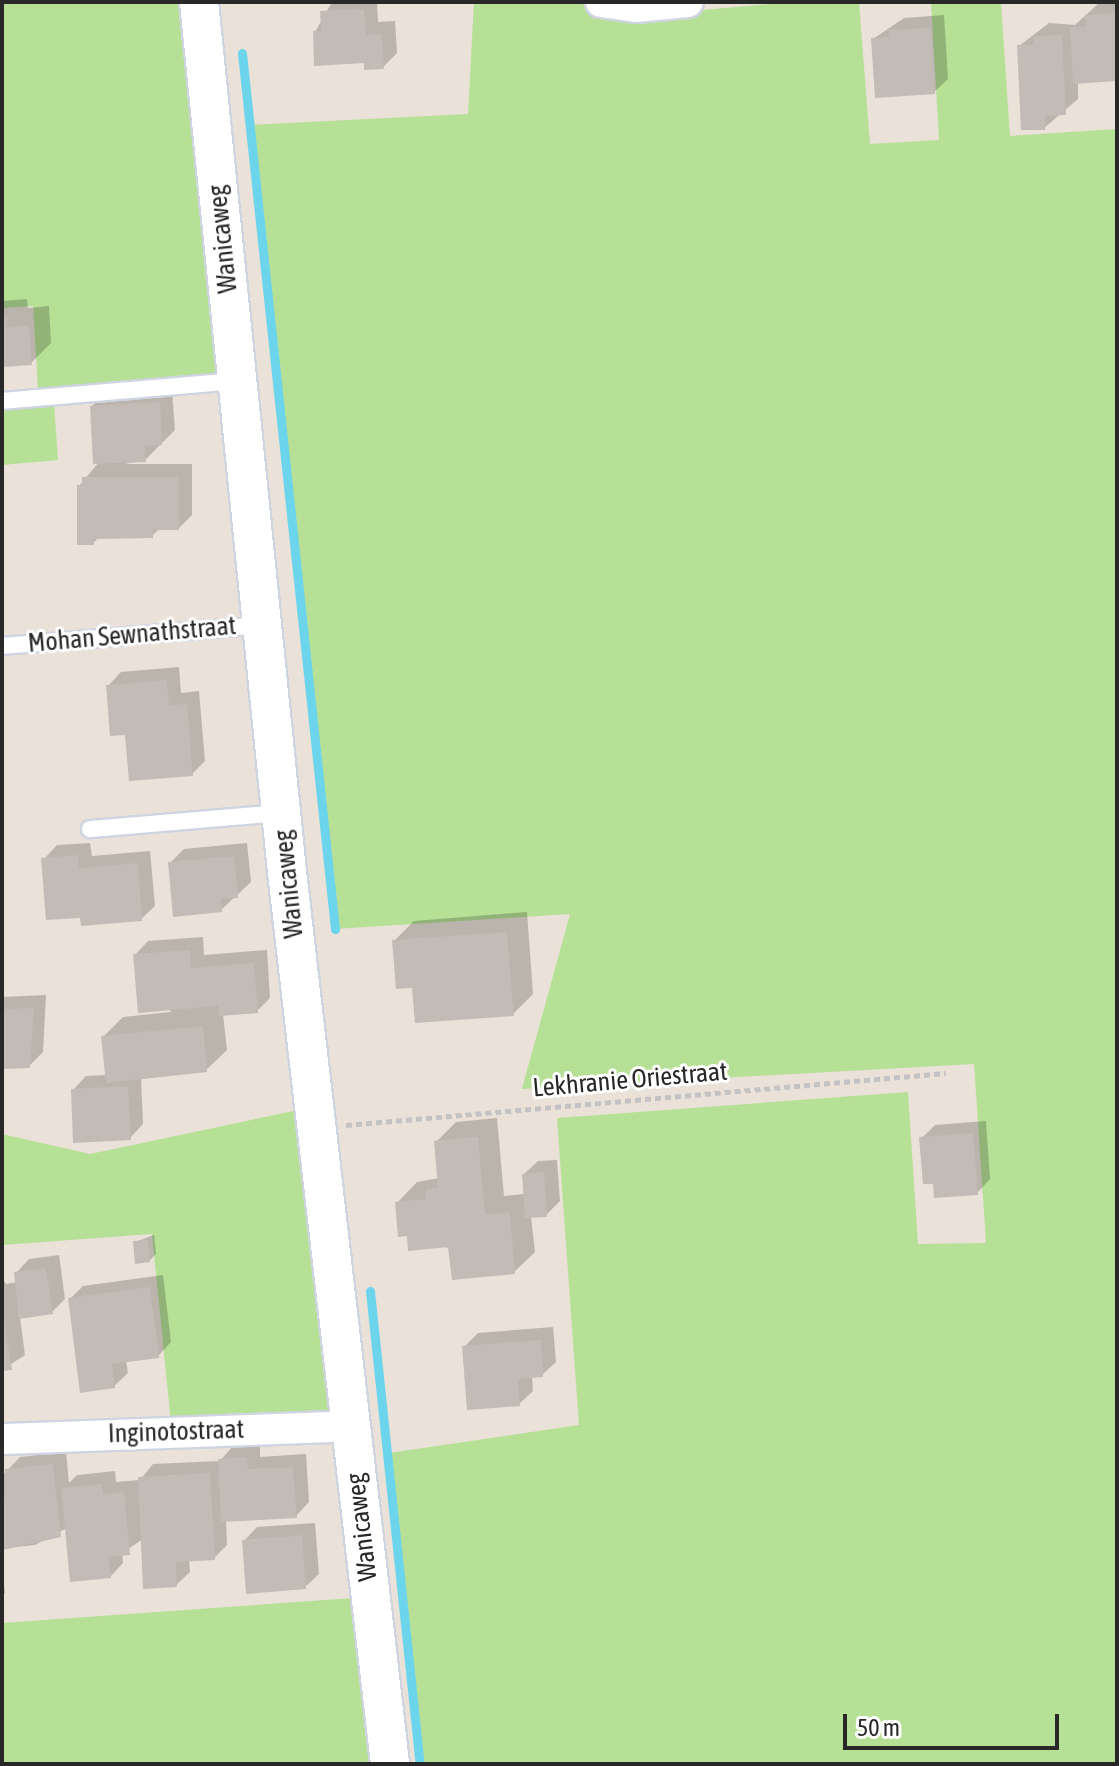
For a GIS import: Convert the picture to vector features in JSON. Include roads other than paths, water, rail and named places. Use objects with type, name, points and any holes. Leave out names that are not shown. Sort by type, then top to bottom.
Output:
[{"type":"street","name":"Wanicaweg","points":[[199,2],[281,813],[390,1764]]},
{"type":"street","points":[[601,2],[636,7],[688,2]]},
{"type":"street","name":"Inginotostraat","points":[[2,1439],[350,1426]]},
{"type":"lane","points":[[2,401],[237,381]]},
{"type":"lane","name":"Mohan Sewnathstraat","points":[[2,646],[262,625]]},
{"type":"lane","points":[[90,829],[281,813]]},
{"type":"waterway","points":[[242,53],[335,929]]},
{"type":"waterway","points":[[370,1291],[420,1764]]}]
